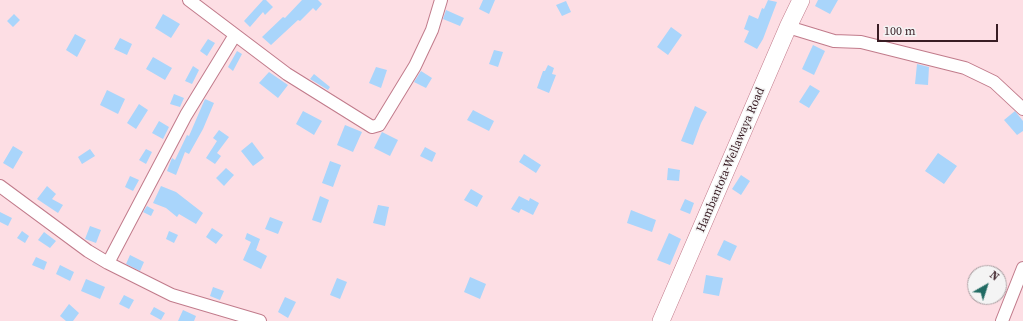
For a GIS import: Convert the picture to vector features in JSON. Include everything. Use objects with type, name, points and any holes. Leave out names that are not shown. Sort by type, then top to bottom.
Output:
[{"type":"highway","name":"Hambantota-Wellawaya Road","points":[[661,321],[801,0]]},
{"type":"street","points":[[189,0],[288,74],[372,127],[379,125],[415,66],[432,30],[441,0]]},
{"type":"street","points":[[788,27],[834,41],[861,42],[965,68],[994,82],[1023,109]]},
{"type":"street","points":[[108,263],[186,115],[235,35]]},
{"type":"street","points":[[0,186],[88,251],[108,263],[172,295],[260,321]]},
{"type":"street","points":[[1002,321],[1023,268]]},
{"type":"building","points":[[263,0],[266,0],[273,7],[265,15],[263,12],[250,27],[244,21]]},
{"type":"building","points":[[302,0],[318,0],[322,4],[316,11],[313,8],[300,21],[298,20],[271,45],[262,37],[283,17],[285,18]]},
{"type":"building","points":[[483,0],[495,0],[489,14],[479,9]]},
{"type":"building","points":[[768,0],[777,2],[763,39],[757,49],[744,42],[749,31],[744,29],[749,15],[758,19],[762,8],[764,9]]},
{"type":"building","points":[[818,0],[838,0],[830,14],[815,6]]},
{"type":"building","points":[[566,1],[571,12],[562,16],[556,5]]},
{"type":"building","points":[[446,10],[464,18],[460,26],[443,19]]},
{"type":"building","points":[[14,14],[20,20],[13,27],[7,21]]},
{"type":"building","points":[[163,14],[180,24],[171,38],[155,28]]},
{"type":"building","points":[[671,27],[682,35],[668,55],[657,47]]},
{"type":"building","points":[[75,34],[86,40],[77,57],[66,50]]},
{"type":"building","points":[[120,38],[132,44],[127,55],[114,49]]},
{"type":"building","points":[[208,39],[215,43],[207,56],[200,51]]},
{"type":"building","points":[[813,45],[825,51],[814,75],[802,69]]},
{"type":"building","points":[[494,50],[503,52],[498,67],[489,64]]},
{"type":"building","points":[[237,51],[242,54],[233,71],[228,67]]},
{"type":"building","points":[[153,57],[172,68],[165,80],[146,69]]},
{"type":"building","points":[[917,64],[929,67],[928,85],[915,84]]},
{"type":"building","points":[[548,65],[554,68],[552,74],[556,75],[549,93],[537,88],[543,71],[545,71]]},
{"type":"building","points":[[193,66],[199,70],[192,84],[185,81]]},
{"type":"building","points":[[376,67],[387,70],[381,88],[369,83]]},
{"type":"building","points":[[421,71],[432,78],[426,88],[414,82]]},
{"type":"building","points":[[269,72],[288,85],[278,98],[259,83]]},
{"type":"building","points":[[314,74],[330,87],[328,90],[310,79]]},
{"type":"building","points":[[810,85],[820,91],[809,108],[799,102]]},
{"type":"building","points":[[107,90],[125,99],[118,114],[100,105]]},
{"type":"building","points":[[174,94],[184,98],[180,107],[170,104]]},
{"type":"building","points":[[205,99],[214,103],[203,129],[189,154],[185,152],[176,175],[167,171],[172,158],[175,160],[187,135],[189,136]]},
{"type":"building","points":[[139,104],[148,110],[136,129],[127,123]]},
{"type":"building","points":[[695,106],[707,112],[701,123],[693,145],[681,141]]},
{"type":"building","points":[[473,110],[494,121],[489,131],[467,120]]},
{"type":"building","points":[[303,111],[322,121],[314,135],[296,124]]},
{"type":"building","points":[[1015,111],[1023,121],[1023,131],[1017,135],[1004,120]]},
{"type":"building","points":[[159,121],[169,127],[163,139],[152,133]]},
{"type":"building","points":[[345,125],[362,132],[353,152],[337,145]]},
{"type":"building","points":[[219,130],[229,137],[217,153],[221,156],[215,164],[206,158],[217,141],[213,138]]},
{"type":"building","points":[[382,132],[398,140],[390,156],[374,148]]},
{"type":"building","points":[[252,142],[264,158],[253,166],[241,151]]},
{"type":"building","points":[[13,146],[23,152],[13,169],[3,163]]},
{"type":"building","points":[[425,147],[436,153],[432,162],[420,156]]},
{"type":"building","points":[[90,149],[95,156],[82,164],[78,157]]},
{"type":"building","points":[[146,149],[152,152],[146,164],[139,160]]},
{"type":"building","points":[[938,153],[957,166],[944,184],[925,171]]},
{"type":"building","points":[[524,154],[541,165],[536,173],[519,162]]},
{"type":"building","points":[[330,161],[341,165],[333,187],[322,183]]},
{"type":"building","points":[[226,168],[234,175],[224,186],[216,178]]},
{"type":"building","points":[[668,168],[680,170],[679,181],[667,180]]},
{"type":"building","points":[[741,175],[750,181],[741,195],[732,189]]},
{"type":"building","points":[[130,176],[139,180],[133,191],[125,187]]},
{"type":"building","points":[[47,186],[56,194],[52,199],[63,205],[58,213],[37,199]]},
{"type":"building","points":[[161,186],[176,192],[203,213],[196,224],[179,214],[177,217],[166,208],[153,203]]},
{"type":"building","points":[[471,189],[483,196],[477,207],[464,200]]},
{"type":"building","points":[[320,196],[329,200],[321,223],[312,220]]},
{"type":"building","points":[[519,196],[529,201],[530,198],[539,203],[533,215],[521,209],[519,213],[511,209]]},
{"type":"building","points":[[685,199],[694,203],[690,214],[680,210]]},
{"type":"building","points":[[378,205],[389,207],[385,226],[373,223]]},
{"type":"building","points":[[147,206],[154,210],[151,216],[143,212]]},
{"type":"building","points":[[631,210],[656,220],[652,232],[627,223]]},
{"type":"building","points":[[0,212],[12,218],[8,226],[0,222]]},
{"type":"building","points":[[270,217],[283,222],[278,234],[265,229]]},
{"type":"building","points":[[90,226],[101,230],[96,243],[85,239]]},
{"type":"building","points":[[212,228],[223,235],[216,244],[206,237]]},
{"type":"building","points":[[22,231],[29,236],[25,243],[17,238]]},
{"type":"building","points":[[169,231],[178,235],[174,243],[166,239]]},
{"type":"building","points":[[44,232],[56,241],[50,248],[38,240]]},
{"type":"building","points":[[247,233],[260,239],[256,250],[267,256],[261,269],[243,260],[251,242],[245,239]]},
{"type":"building","points":[[669,233],[681,239],[670,265],[657,260]]},
{"type":"building","points":[[724,240],[737,246],[730,261],[717,255]]},
{"type":"building","points":[[130,255],[144,262],[140,271],[126,264]]},
{"type":"building","points":[[36,257],[47,262],[44,270],[32,265]]},
{"type":"building","points":[[60,265],[74,272],[70,281],[56,274]]},
{"type":"building","points":[[706,275],[723,278],[719,296],[703,293]]},
{"type":"building","points":[[470,277],[486,284],[480,299],[464,292]]},
{"type":"building","points":[[337,278],[347,282],[340,299],[330,295]]},
{"type":"building","points":[[86,279],[105,287],[100,299],[81,291]]},
{"type":"building","points":[[213,287],[224,291],[220,300],[210,296]]},
{"type":"building","points":[[124,295],[134,300],[129,309],[119,304]]},
{"type":"building","points":[[285,297],[296,302],[288,318],[278,312]]},
{"type":"building","points":[[69,304],[79,313],[73,321],[66,321],[60,316]]},
{"type":"building","points":[[154,307],[165,313],[161,320],[150,314]]},
{"type":"building","points":[[183,310],[196,316],[194,321],[178,321]]}]
